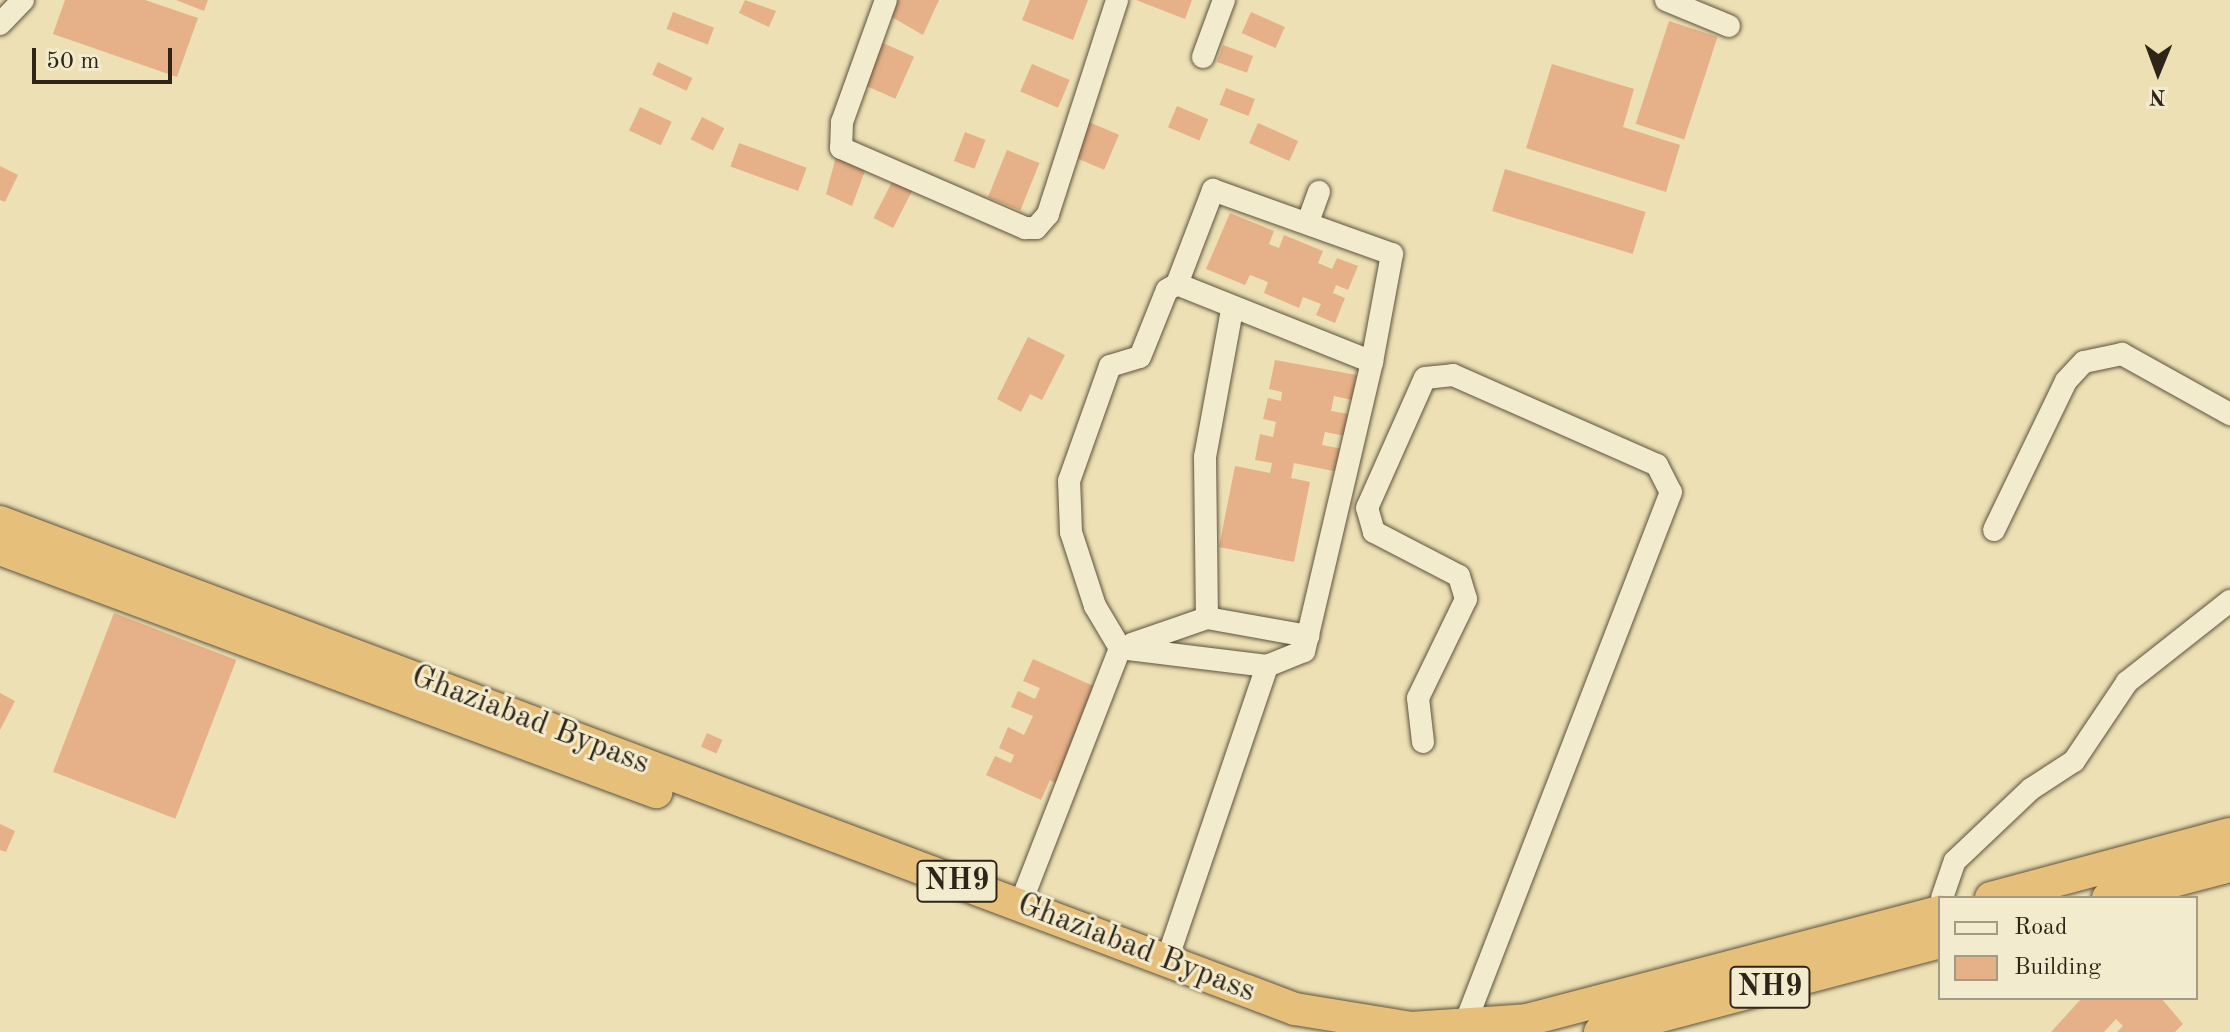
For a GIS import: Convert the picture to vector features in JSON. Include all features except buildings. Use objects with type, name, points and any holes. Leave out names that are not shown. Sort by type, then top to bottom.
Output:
[{"type":"highway","name":"Ghaziabad Bypass","points":[[0,522],[905,873],[1304,1032]]},
{"type":"highway","name":"Ghaziabad Bypass","points":[[0,549],[905,873],[1020,905],[1295,1009],[1411,1028],[1527,1020],[1938,913]]},
{"type":"highway","points":[[1998,896],[2230,834]]},
{"type":"highway","points":[[2116,896],[2230,866]]},
{"type":"highway","name":"NH9","points":[[1600,1032],[1938,943]]},
{"type":"street","points":[[0,24],[23,0]]},
{"type":"street","points":[[886,0],[842,122],[841,148],[1036,228],[1048,214],[1117,0]]},
{"type":"street","points":[[1203,57],[1224,0]]},
{"type":"street","points":[[1666,0],[1729,26]]},
{"type":"street","points":[[1020,905],[1120,648],[1081,573],[1069,481],[1110,366],[1140,357],[1167,290],[1177,284],[1213,190],[1392,254],[1372,362],[1304,651],[1267,666],[1120,648]]},
{"type":"street","points":[[1308,222],[1319,192]]},
{"type":"street","points":[[1177,284],[1232,310],[1372,362]]},
{"type":"street","points":[[1207,618],[1205,457],[1232,310]]},
{"type":"street","points":[[1994,530],[2066,381],[2084,362],[2122,354],[2230,414]]},
{"type":"street","points":[[1423,742],[1418,698],[1466,599],[1459,576],[1374,532],[1367,508],[1425,378],[1453,375],[1657,465],[1671,492],[1465,1024]]},
{"type":"street","points":[[1943,896],[1955,861],[2031,789],[2074,761],[2127,682],[2230,601]]},
{"type":"street","points":[[1120,648],[1207,618],[1308,636]]},
{"type":"street","points":[[1167,960],[1267,666]]}]
